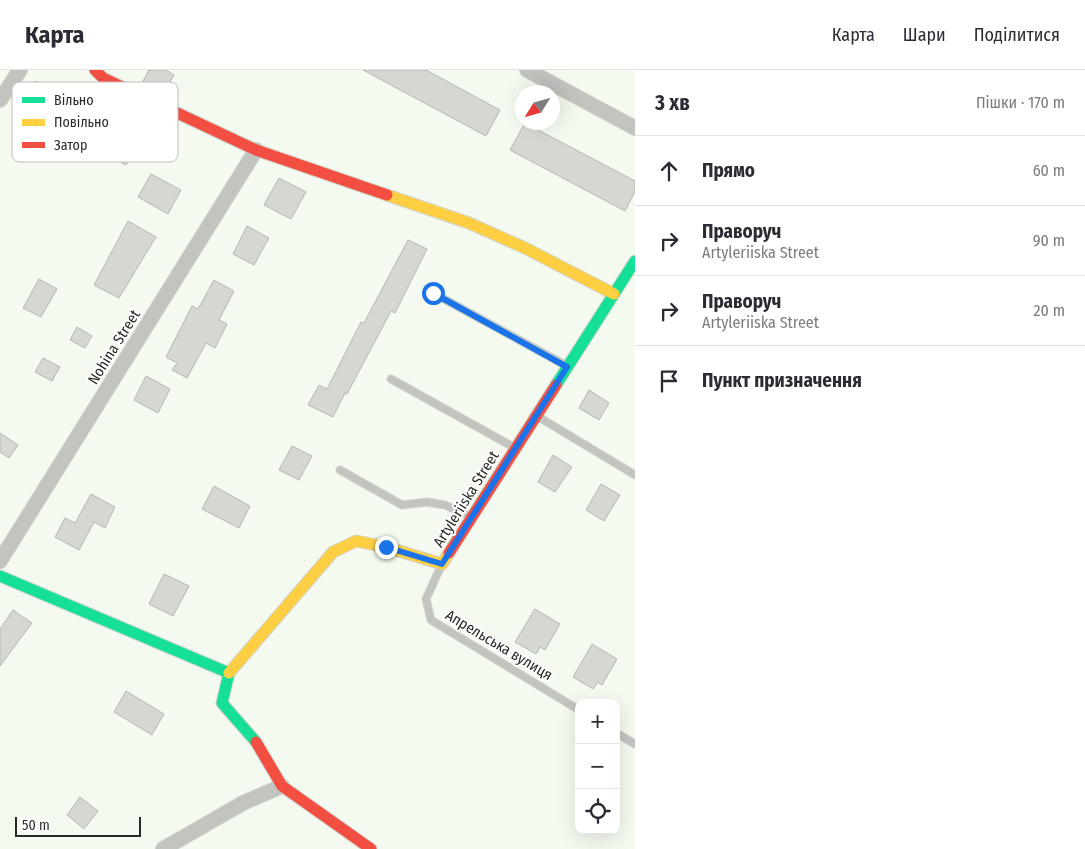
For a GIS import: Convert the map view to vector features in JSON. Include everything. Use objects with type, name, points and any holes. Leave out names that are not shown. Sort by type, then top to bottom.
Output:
[{"type":"street","points":[[0,100],[20,70]]},
{"type":"street","points":[[95,70],[103,78],[112,82]]},
{"type":"street","points":[[526,70],[635,128]]},
{"type":"street","points":[[178,113],[256,150],[469,223],[525,248],[614,294]]},
{"type":"street","name":"Nohina Street","points":[[0,560],[256,150]]},
{"type":"street","name":"Artyleriiska Street","points":[[229,674],[333,552],[356,541],[386,547],[442,564],[635,261]]},
{"type":"street","points":[[0,576],[229,674],[222,703],[256,741],[282,786],[372,849]]},
{"type":"street","points":[[163,849],[243,803],[282,786]]},
{"type":"lane","points":[[433,293],[567,367]]},
{"type":"lane","points":[[391,379],[515,448]]},
{"type":"lane","points":[[536,415],[635,475]]},
{"type":"lane","points":[[340,470],[402,505],[427,502],[444,505],[472,517]]},
{"type":"lane","name":"Апрельська вулиця","points":[[442,564],[426,599],[431,620],[575,708]]},
{"type":"lane","points":[[620,735],[635,744]]},
{"type":"building","points":[[149,70],[166,70],[174,75],[170,82],[143,81]]},
{"type":"building","points":[[363,70],[426,70],[500,110],[486,136]]},
{"type":"building","points":[[521,130],[538,130],[635,181],[635,192],[625,211],[510,150]]},
{"type":"building","points":[[151,174],[181,190],[168,214],[138,197]]},
{"type":"building","points":[[279,178],[306,192],[291,219],[264,205]]},
{"type":"building","points":[[128,221],[156,237],[119,298],[94,285]]},
{"type":"building","points":[[247,226],[269,238],[254,265],[233,254]]},
{"type":"building","points":[[408,240],[427,249],[395,313],[391,311],[347,394],[345,393],[333,417],[308,405],[319,385],[327,389],[361,322],[364,323]]},
{"type":"building","points":[[39,279],[57,289],[41,317],[23,308]]},
{"type":"building","points":[[214,280],[234,291],[219,320],[227,324],[215,348],[206,343],[187,378],[172,370],[177,363],[166,357],[192,306],[198,309]]},
{"type":"building","points":[[77,327],[92,336],[85,348],[70,340]]},
{"type":"building","points":[[43,358],[60,367],[52,381],[35,372]]},
{"type":"building","points":[[146,376],[170,389],[158,413],[134,400]]},
{"type":"building","points":[[589,390],[609,403],[599,420],[579,408]]},
{"type":"building","points":[[0,433],[18,445],[9,458],[0,452]]},
{"type":"building","points":[[292,446],[312,456],[299,480],[279,470]]},
{"type":"building","points":[[553,455],[572,467],[555,492],[538,482]]},
{"type":"building","points":[[601,484],[620,495],[604,521],[586,510]]},
{"type":"building","points":[[214,486],[250,506],[239,528],[202,509]]},
{"type":"building","points":[[91,494],[115,507],[105,528],[94,522],[79,550],[55,537],[65,518],[75,523]]},
{"type":"building","points":[[164,574],[189,586],[173,616],[149,604]]},
{"type":"building","points":[[535,609],[560,624],[545,650],[540,647],[536,654],[515,642]]},
{"type":"building","points":[[13,610],[32,623],[0,666],[0,629]]},
{"type":"building","points":[[592,644],[617,659],[602,685],[598,682],[593,689],[573,677]]},
{"type":"building","points":[[126,691],[164,714],[152,735],[114,712]]},
{"type":"building","points":[[80,797],[98,811],[84,829],[67,815]]},
{"type":"traffic: fast","points":[[556,385],[635,261]]},
{"type":"traffic: fast","points":[[0,576],[229,673],[222,703],[256,742]]},
{"type":"traffic: slow","points":[[387,195],[469,223],[525,248],[614,294]]},
{"type":"traffic: slow","points":[[229,673],[333,552],[356,541],[386,547],[442,564],[449,553]]},
{"type":"traffic: jam","points":[[95,70],[103,78],[112,82]]},
{"type":"traffic: jam","points":[[178,113],[256,150],[387,195]]},
{"type":"traffic: jam","points":[[449,553],[556,385]]},
{"type":"traffic: jam","points":[[256,742],[282,786],[371,849]]},
{"type":"route","points":[[386,547],[442,564],[567,367],[433,293]]}]
